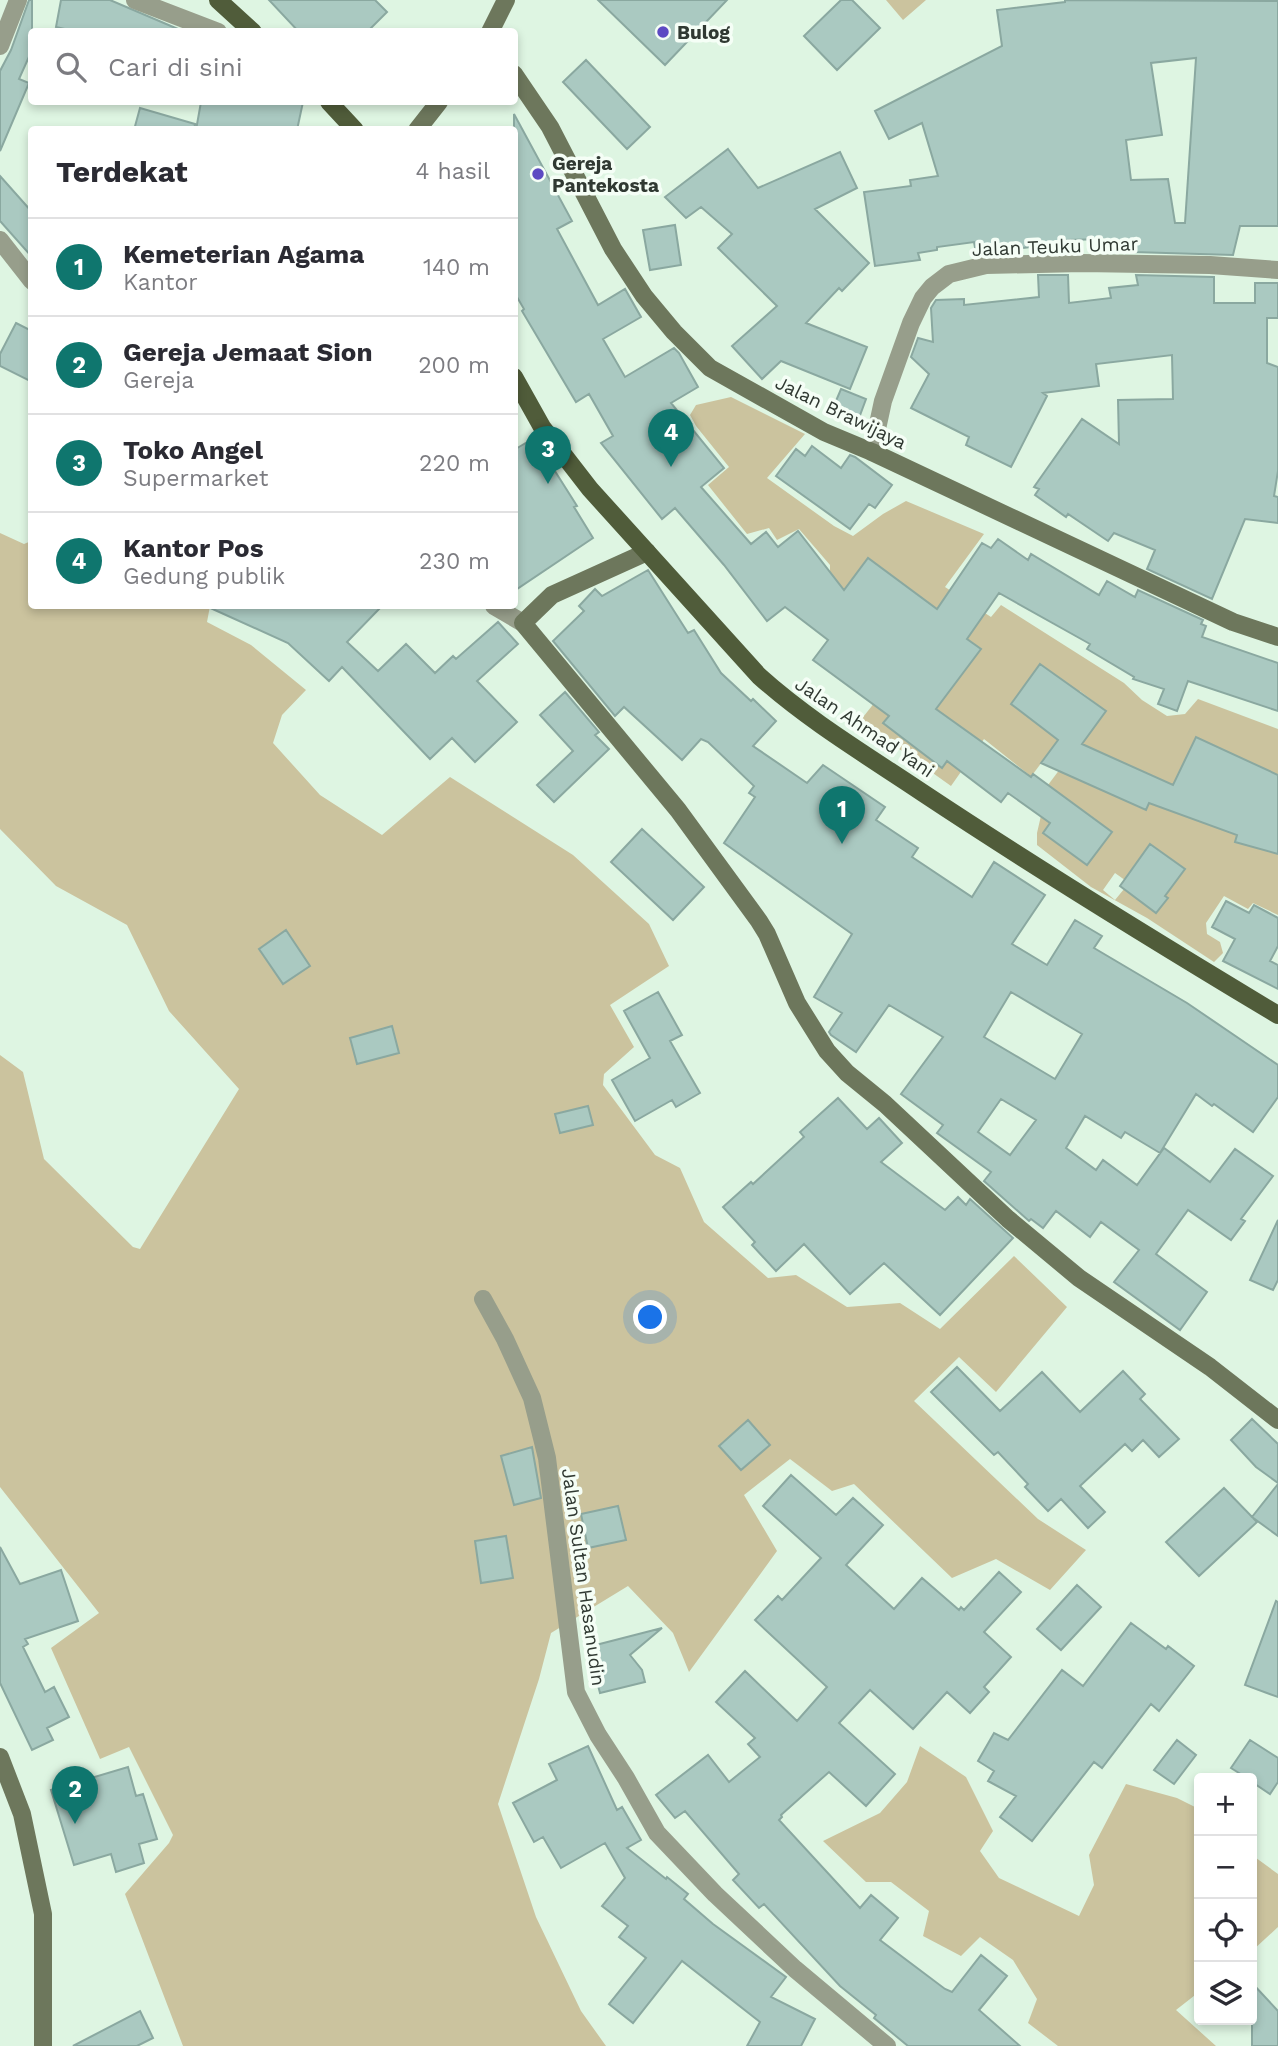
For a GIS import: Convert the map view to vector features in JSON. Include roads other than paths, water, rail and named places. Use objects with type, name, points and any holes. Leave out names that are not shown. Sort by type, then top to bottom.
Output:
[{"type":"main road","points":[[218,0],[249,28]]},
{"type":"main road","points":[[492,28],[506,0]]},
{"type":"main road","name":"Jalan Brawijaya","points":[[518,80],[550,127],[613,249],[644,296],[674,332],[710,368],[824,432],[1233,622],[1278,637]]},
{"type":"main road","points":[[332,105],[351,126]]},
{"type":"main road","points":[[420,126],[437,105]]},
{"type":"main road","name":"Jalan Ahmad Yani","points":[[518,384],[542,427],[590,489],[776,692],[1010,850],[1278,1014]]},
{"type":"main road","points":[[647,552],[552,595],[523,623],[678,810],[759,921],[797,1003],[827,1051],[847,1073],[885,1104],[1008,1219],[1079,1278],[1210,1367],[1278,1420]]},
{"type":"main road","points":[[0,1757],[22,1814],[43,1914],[43,2046]]},
{"type":"street","points":[[0,46],[18,0]]},
{"type":"street","points":[[135,0],[208,28]]},
{"type":"street","points":[[0,240],[28,276]]},
{"type":"street","name":"Jalan Teuku Umar","points":[[872,452],[883,401],[911,323],[932,286],[949,274],[986,265],[1082,263],[1210,265],[1278,270]]},
{"type":"street","points":[[499,609],[523,623]]},
{"type":"street","name":"Jalan Sultan Hasanudin","points":[[482,1299],[505,1339],[532,1398],[547,1458],[576,1692],[598,1735],[657,1833],[715,1894],[795,1969],[887,2046]]},
{"type":"place","name":"Bulog","points":[[663,32]]},
{"type":"place","name":"Gereja Pantekosta","points":[[538,174]]},
{"type":"place","name":"Kantor Pos","points":[[671,467]]},
{"type":"place","name":"Toko Angel","points":[[548,484]]},
{"type":"place","name":"Kemeterian Agama","points":[[842,844]]},
{"type":"place","name":"Gereja Jemaat Sion","points":[[75,1824]]}]
